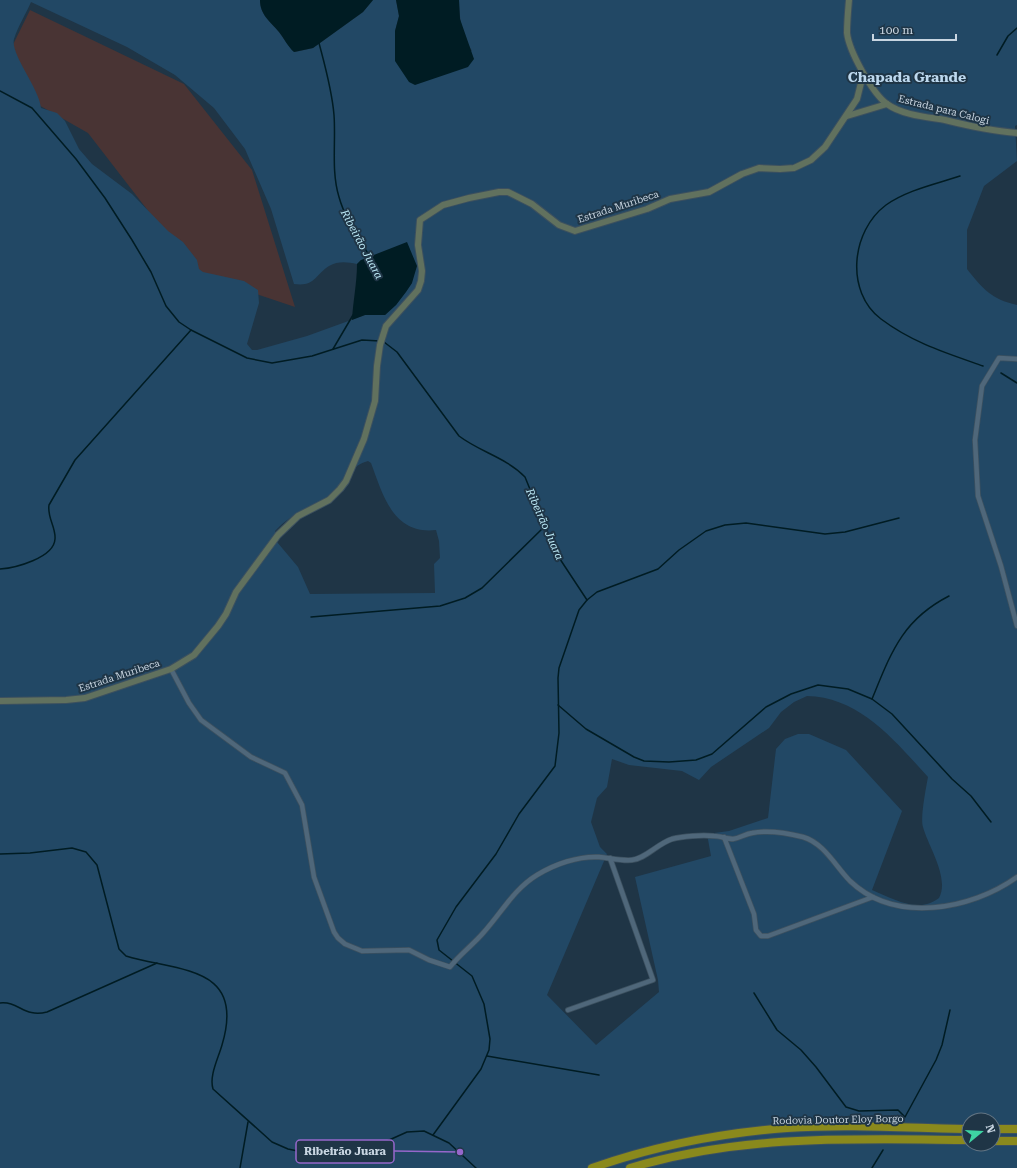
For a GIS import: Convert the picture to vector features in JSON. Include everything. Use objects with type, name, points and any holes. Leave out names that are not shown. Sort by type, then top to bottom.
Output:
[{"type":"highway","name":"Rodovia Doutor Eloy Borgo","points":[[592,1168],[674,1144],[765,1130],[833,1127],[961,1129]]},
{"type":"highway","points":[[1001,1129],[1017,1129]]},
{"type":"highway","name":"Rodovia Doutor Eloy Borgo","points":[[630,1168],[699,1151],[766,1142],[833,1139],[961,1140]]},
{"type":"highway","points":[[1001,1141],[1017,1141]]},
{"type":"street","name":"Estrada para Calogi","points":[[848,0],[847,35],[863,75],[875,92],[887,104],[903,111],[951,122],[996,132],[1017,133]]},
{"type":"street","points":[[847,116],[857,99],[863,75]]},
{"type":"street","points":[[847,116],[887,104]]},
{"type":"street","name":"Estrada Muribeca","points":[[0,701],[66,700],[85,698],[171,669],[194,655],[209,638],[226,614],[236,592],[278,535],[298,516],[329,500],[346,481],[364,439],[375,401],[380,345],[386,326],[418,290],[421,281],[422,271],[418,245],[420,220],[450,203],[491,193],[508,192],[532,204],[559,225],[575,231],[647,209],[670,199],[709,192],[742,174],[759,168],[780,170],[794,168],[811,160],[825,147],[847,116]]},
{"type":"street","points":[[1017,359],[999,358],[982,386],[975,440],[978,496],[1001,566],[1017,626]]},
{"type":"street","name":"Estrada Muribeca","points":[[171,669],[189,703],[201,720],[252,757],[285,773],[302,805],[314,876],[334,932],[345,944],[353,948],[374,952],[392,949],[409,950],[429,960],[450,967],[460,954],[480,937],[519,889],[537,875],[570,861],[590,857],[633,860],[647,854],[660,844],[682,837],[704,836],[732,839],[761,831],[805,838],[817,844],[859,889],[874,897],[908,908],[940,907],[979,896],[1017,877]]},
{"type":"street","points":[[724,838],[754,914],[756,930],[761,936],[768,936],[874,897]]},
{"type":"street","points":[[568,1010],[653,980],[610,858]]},
{"type":"shaded area","points":[[0,0],[260,0],[260,5],[264,14],[290,48],[295,52],[313,48],[363,12],[373,0],[396,0],[399,16],[395,31],[472,51],[462,26],[459,0],[1017,0],[1017,125],[1015,126],[1017,161],[984,186],[967,230],[967,269],[988,292],[1000,300],[1017,305],[1017,1168],[0,1168]],"holes":[[[31,2],[127,47],[175,75],[214,108],[245,149],[271,209],[294,284],[306,284],[311,282],[324,269],[332,264],[343,262],[357,264],[361,260],[412,283],[396,305],[385,315],[365,315],[307,336],[257,350],[252,350],[247,344],[259,303],[258,290],[244,281],[203,272],[199,269],[197,260],[183,242],[168,231],[132,194],[92,164],[79,149],[65,121],[57,113],[41,108],[39,100],[20,62],[14,45],[14,39]],[[368,461],[371,463],[386,500],[400,519],[409,526],[421,530],[436,530],[439,541],[440,558],[434,564],[435,593],[310,594],[298,567],[277,542],[275,531],[282,524],[299,513],[344,490],[352,471],[358,465]],[[807,696],[826,698],[844,704],[875,723],[903,749],[928,777],[922,823],[940,872],[942,890],[939,898],[931,903],[914,905],[897,901],[872,890],[902,811],[846,750],[809,734],[798,734],[785,739],[776,749],[768,818],[729,831],[707,834],[711,856],[635,877],[658,980],[659,992],[596,1045],[547,995],[607,854],[600,847],[591,822],[597,798],[607,787],[612,759],[629,765],[682,771],[699,780],[711,767],[769,728],[781,712],[794,702]]]},
{"type":"shaded area","points":[[260,0],[373,0],[363,12],[313,48],[294,52],[264,14],[260,5]]},
{"type":"shaded area","points":[[396,0],[459,0],[460,19],[474,59],[468,67],[415,85],[409,82],[395,61],[395,31],[399,16]]},
{"type":"shaded area","points":[[30,10],[184,84],[252,170],[295,307],[197,274],[88,133],[0,83],[0,71]]},
{"type":"shaded area","points":[[407,242],[417,266],[412,283],[406,292],[396,305],[385,315],[365,315],[352,320],[357,264],[361,260]]},
{"type":"waterway","points":[[997,55],[1008,36],[1017,28]]},
{"type":"waterway","name":"Ribeirão Juara","points":[[319,43],[332,96],[334,167],[339,197],[345,213],[370,257]]},
{"type":"waterway","points":[[0,91],[32,108],[76,159],[105,198],[132,240],[151,272],[166,306],[179,322],[191,330],[247,358],[272,363],[312,356],[362,340],[380,341]]},
{"type":"waterway","points":[[960,176],[903,195],[886,205],[874,216],[865,230],[860,245],[857,262],[858,278],[862,293],[869,307],[881,319],[905,335],[918,341],[943,352],[983,366]]},
{"type":"waterway","name":"Ribeirão Juara","points":[[333,349],[353,315]]},
{"type":"waterway","points":[[0,569],[15,567],[33,561],[48,552],[53,546],[55,535],[49,514],[49,505],[75,460],[191,330]]},
{"type":"waterway","name":"Ribeirão Juara","points":[[384,342],[397,352],[459,436],[467,442],[502,460],[518,470],[525,477],[556,553],[587,600]]},
{"type":"waterway","points":[[1001,373],[1017,383]]},
{"type":"waterway","name":"Ribeirão Juara","points":[[433,1135],[481,1069],[489,1050],[490,1039],[484,1004],[472,976],[439,950],[437,940],[456,907],[496,854],[519,814],[555,766],[559,733],[559,668],[579,610],[587,600],[597,592],[658,569],[679,550],[706,531],[725,525],[746,523],[825,534],[845,532],[899,518]]},
{"type":"waterway","points":[[311,617],[440,606],[465,598],[482,588],[544,527]]},
{"type":"waterway","points":[[872,699],[885,667],[900,639],[920,616],[933,605],[949,596]]},
{"type":"waterway","points":[[558,705],[586,729],[634,757],[644,761],[669,762],[696,760],[712,754],[766,707],[791,694],[818,685],[848,689],[872,699],[892,714],[952,779],[971,796],[991,822]]},
{"type":"waterway","points":[[0,854],[30,853],[72,848],[86,852],[97,865],[119,949],[126,956],[167,965],[203,976],[216,986],[225,1000],[227,1019],[222,1045],[214,1067],[212,1079],[213,1089],[272,1142],[288,1149],[317,1155],[378,1145],[407,1132],[424,1131],[449,1143],[476,1168]]},
{"type":"waterway","points":[[0,1003],[12,1004],[33,1013],[47,1012],[157,963]]},
{"type":"waterway","points":[[754,993],[777,1030],[801,1050],[816,1067],[846,1107],[859,1111],[898,1110],[905,1117],[936,1060],[942,1045],[950,1010]]},
{"type":"waterway","points":[[487,1056],[599,1075]]},
{"type":"waterway","points":[[240,1168],[248,1122]]},
{"type":"waterway","points":[[872,1168],[883,1150]]},
{"type":"place","name":"Ribeirão Juara","points":[[460,1152]]},
{"type":"district","name":"Chapada Grande","points":[[907,77]]}]
